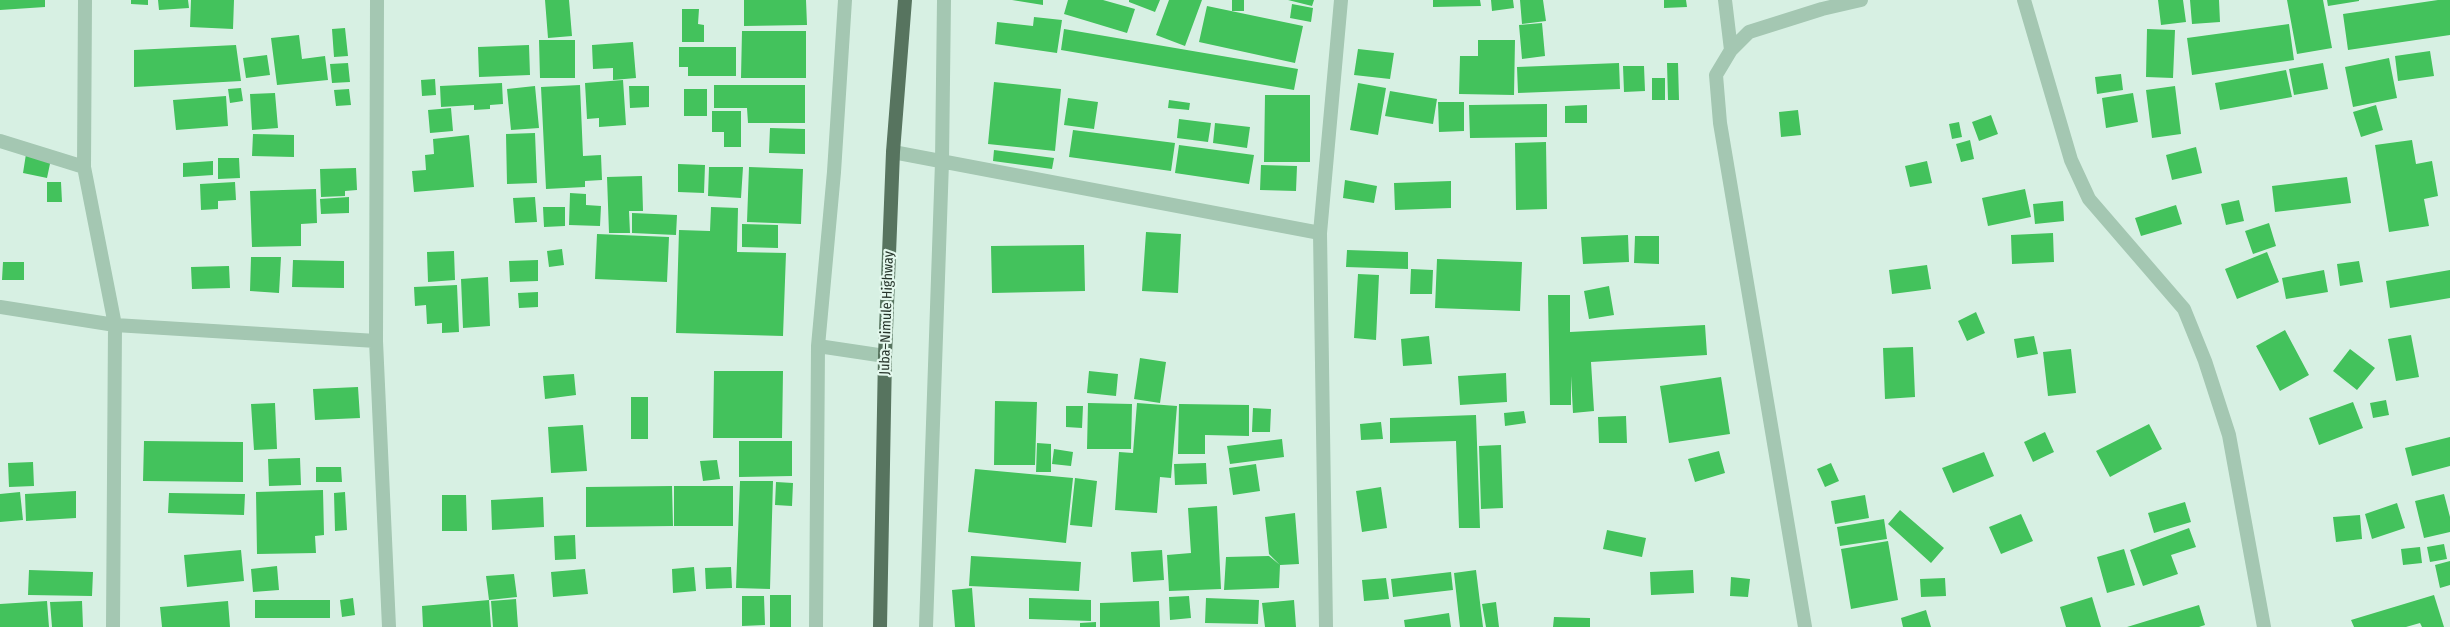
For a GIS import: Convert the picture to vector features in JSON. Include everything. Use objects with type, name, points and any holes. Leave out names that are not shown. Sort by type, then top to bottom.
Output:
[{"type":"main road","name":"Juba–Nimule Highway","points":[[880,627],[885,356],[892,152],[905,0]]},
{"type":"street","points":[[85,0],[84,167],[115,325],[113,627]]},
{"type":"street","points":[[378,0],[376,341],[389,627]]},
{"type":"street","points":[[816,627],[818,346],[834,172],[845,0]]},
{"type":"street","points":[[926,627],[942,162],[944,0]]},
{"type":"street","points":[[1326,627],[1320,233],[1341,0]]},
{"type":"street","points":[[1725,0],[1731,50]]},
{"type":"street","points":[[1805,627],[1720,123],[1716,75],[1731,50],[1749,32],[1822,9],[1861,0]]},
{"type":"street","points":[[2024,0],[2071,160],[2088,199],[2184,309],[2205,361],[2229,435],[2264,627]]},
{"type":"street","points":[[0,141],[84,167]]},
{"type":"street","points":[[892,152],[1320,233]]},
{"type":"street","points":[[0,307],[115,325],[376,341]]},
{"type":"street","points":[[818,346],[885,356]]},
{"type":"building","points":[[0,0],[45,0],[45,7],[0,10]]},
{"type":"building","points":[[131,0],[148,0],[148,5],[131,4]]},
{"type":"building","points":[[158,0],[188,0],[189,8],[159,10]]},
{"type":"building","points":[[191,0],[234,0],[233,29],[190,27]]},
{"type":"building","points":[[545,0],[569,0],[572,36],[548,38]]},
{"type":"building","points":[[744,0],[806,0],[807,25],[744,26]]},
{"type":"building","points":[[1012,0],[1043,0],[1043,5]]},
{"type":"building","points":[[1068,0],[1103,0],[1135,9],[1127,33],[1064,14]]},
{"type":"building","points":[[1129,0],[1160,0],[1155,12],[1129,2]]},
{"type":"building","points":[[1169,0],[1202,0],[1185,46],[1156,35]]},
{"type":"building","points":[[1232,0],[1244,0],[1244,11],[1232,11]]},
{"type":"building","points":[[1288,0],[1314,0],[1312,6]]},
{"type":"building","points":[[1433,0],[1480,0],[1481,6],[1433,7]]},
{"type":"building","points":[[1491,0],[1513,0],[1514,8],[1492,11]]},
{"type":"building","points":[[1520,0],[1543,0],[1546,21],[1522,24]]},
{"type":"building","points":[[1664,0],[1686,0],[1687,7],[1664,8]]},
{"type":"building","points":[[2158,0],[2183,0],[2186,22],[2161,25]]},
{"type":"building","points":[[2190,0],[2219,0],[2220,22],[2192,24]]},
{"type":"building","points":[[2287,0],[2323,0],[2332,48],[2297,54]]},
{"type":"building","points":[[2327,0],[2359,0],[2359,1],[2328,6]]},
{"type":"building","points":[[2438,0],[2450,0],[2450,35],[2348,50],[2343,14]]},
{"type":"building","points":[[1292,4],[1313,8],[1311,22],[1290,18]]},
{"type":"building","points":[[1207,6],[1303,26],[1295,63],[1199,42]]},
{"type":"building","points":[[682,9],[699,9],[698,24],[704,25],[704,42],[682,42]]},
{"type":"building","points":[[1034,17],[1062,20],[1057,53],[995,44],[997,22],[1033,26]]},
{"type":"building","points":[[1542,23],[1545,56],[1522,59],[1519,25]]},
{"type":"building","points":[[2289,24],[2294,60],[2192,75],[2187,38]]},
{"type":"building","points":[[345,28],[348,56],[334,57],[332,29]]},
{"type":"building","points":[[1064,29],[1298,69],[1294,90],[1061,50]]},
{"type":"building","points":[[2147,29],[2175,30],[2173,78],[2146,77]]},
{"type":"building","points":[[742,31],[806,31],[806,78],[741,78]]},
{"type":"building","points":[[299,35],[302,59],[325,56],[328,80],[277,85],[271,38]]},
{"type":"building","points":[[539,40],[575,40],[575,78],[540,78]]},
{"type":"building","points":[[1478,40],[1515,40],[1514,95],[1459,94],[1460,56],[1478,56]]},
{"type":"building","points":[[633,42],[636,78],[613,80],[613,68],[593,69],[592,45]]},
{"type":"building","points":[[236,45],[241,81],[134,87],[134,50]]},
{"type":"building","points":[[529,45],[530,75],[479,77],[478,47]]},
{"type":"building","points":[[679,47],[736,47],[736,76],[688,76],[688,67],[679,67]]},
{"type":"building","points":[[1358,49],[1394,53],[1390,79],[1354,75]]},
{"type":"building","points":[[2430,51],[2434,76],[2398,81],[2395,56]]},
{"type":"building","points":[[267,55],[270,75],[246,78],[243,58]]},
{"type":"building","points":[[2389,58],[2397,98],[2353,107],[2345,67]]},
{"type":"building","points":[[348,63],[350,82],[332,83],[330,64]]},
{"type":"building","points":[[1619,63],[1620,89],[1518,93],[1517,67]]},
{"type":"building","points":[[1667,63],[1678,63],[1679,100],[1668,100]]},
{"type":"building","points":[[2323,63],[2328,89],[2294,95],[2289,69]]},
{"type":"building","points":[[1623,66],[1644,66],[1645,91],[1624,92]]},
{"type":"building","points":[[2286,70],[2292,97],[2220,110],[2215,83]]},
{"type":"building","points":[[2121,74],[2123,90],[2097,94],[2095,77]]},
{"type":"building","points":[[1652,78],[1665,78],[1665,100],[1652,100]]},
{"type":"building","points":[[435,79],[436,95],[422,96],[421,80]]},
{"type":"building","points":[[623,80],[626,125],[599,127],[599,118],[587,119],[585,83]]},
{"type":"building","points":[[994,82],[1061,89],[1055,151],[988,144]]},
{"type":"building","points":[[502,83],[503,104],[490,105],[490,109],[474,110],[474,105],[441,107],[440,86]]},
{"type":"building","points":[[1358,83],[1386,88],[1378,135],[1350,130]]},
{"type":"building","points":[[580,85],[583,156],[601,155],[602,180],[585,181],[585,187],[546,189],[541,87]]},
{"type":"building","points":[[714,85],[805,85],[805,123],[748,123],[747,108],[714,108]]},
{"type":"building","points":[[535,86],[539,128],[511,130],[507,89]]},
{"type":"building","points":[[629,86],[649,86],[649,107],[630,108]]},
{"type":"building","points":[[2175,86],[2181,134],[2152,138],[2146,90]]},
{"type":"building","points":[[241,88],[243,101],[230,103],[228,89]]},
{"type":"building","points":[[349,89],[351,105],[336,106],[334,90]]},
{"type":"building","points":[[684,89],[707,89],[707,116],[684,116]]},
{"type":"building","points":[[1390,91],[1437,99],[1433,124],[1385,116]]},
{"type":"building","points":[[275,93],[278,128],[252,130],[250,94]]},
{"type":"building","points":[[2133,93],[2138,122],[2106,128],[2102,98]]},
{"type":"building","points":[[1265,95],[1310,95],[1310,162],[1264,162]]},
{"type":"building","points":[[226,96],[228,126],[176,130],[173,100]]},
{"type":"building","points":[[1068,98],[1098,102],[1094,129],[1064,125]]},
{"type":"building","points":[[1169,100],[1190,103],[1189,110],[1168,108]]},
{"type":"building","points":[[1438,102],[1464,102],[1464,131],[1439,132]]},
{"type":"building","points":[[1547,104],[1547,137],[1470,138],[1469,105]]},
{"type":"building","points":[[1587,105],[1587,123],[1565,123],[1565,106]]},
{"type":"building","points":[[2376,105],[2383,130],[2361,137],[2353,112]]},
{"type":"building","points":[[451,108],[453,131],[430,133],[428,110]]},
{"type":"building","points":[[1798,110],[1801,135],[1781,137],[1779,112]]},
{"type":"building","points":[[712,111],[741,111],[741,147],[724,147],[724,132],[712,132]]},
{"type":"building","points":[[1991,115],[1998,134],[1979,141],[1972,122]]},
{"type":"building","points":[[1179,119],[1211,123],[1208,142],[1177,138]]},
{"type":"building","points":[[1959,122],[1962,137],[1952,139],[1949,124]]},
{"type":"building","points":[[1215,123],[1250,127],[1247,148],[1213,143]]},
{"type":"building","points":[[770,128],[805,129],[805,154],[769,153]]},
{"type":"building","points":[[1073,130],[1175,143],[1171,171],[1069,157]]},
{"type":"building","points":[[535,133],[537,183],[507,184],[506,134]]},
{"type":"building","points":[[253,134],[294,135],[294,157],[252,156]]},
{"type":"building","points":[[469,135],[474,187],[414,192],[412,171],[426,170],[425,155],[434,154],[433,139]]},
{"type":"building","points":[[1970,140],[1974,159],[1961,162],[1956,144]]},
{"type":"building","points":[[2412,140],[2416,164],[2432,161],[2438,196],[2424,199],[2429,226],[2389,232],[2375,145]]},
{"type":"building","points":[[1546,142],[1547,209],[1516,210],[1515,143]]},
{"type":"building","points":[[1179,145],[1254,155],[1249,184],[1175,173]]},
{"type":"building","points":[[2196,147],[2202,173],[2172,180],[2166,155]]},
{"type":"building","points":[[994,150],[1054,158],[1052,169],[993,161]]},
{"type":"building","points":[[26,154],[51,159],[47,178],[23,173]]},
{"type":"building","points":[[218,158],[239,158],[240,178],[218,179]]},
{"type":"building","points":[[213,161],[213,175],[183,177],[183,163]]},
{"type":"building","points":[[1927,161],[1932,183],[1910,187],[1905,166]]},
{"type":"building","points":[[678,164],[705,165],[704,193],[678,192]]},
{"type":"building","points":[[1261,165],[1297,166],[1296,191],[1260,190]]},
{"type":"building","points":[[709,167],[743,167],[741,198],[708,196]]},
{"type":"building","points":[[749,167],[803,169],[801,224],[747,222]]},
{"type":"building","points":[[356,168],[357,190],[345,191],[345,196],[321,197],[320,169]]},
{"type":"building","points":[[642,176],[643,211],[629,211],[630,233],[609,233],[607,177]]},
{"type":"building","points":[[2347,177],[2351,203],[2275,212],[2272,186]]},
{"type":"building","points":[[1345,180],[1377,186],[1374,203],[1343,198]]},
{"type":"building","points":[[1451,181],[1451,208],[1395,210],[1394,183]]},
{"type":"building","points":[[47,182],[61,182],[62,202],[47,202]]},
{"type":"building","points":[[235,182],[236,200],[218,201],[218,209],[201,210],[200,184]]},
{"type":"building","points":[[316,189],[317,223],[301,224],[301,246],[252,247],[250,191]]},
{"type":"building","points":[[2025,189],[2031,217],[1988,226],[1982,198]]},
{"type":"building","points":[[570,193],[586,194],[586,205],[601,206],[600,226],[569,225]]},
{"type":"building","points":[[349,197],[349,213],[321,214],[320,199]]},
{"type":"building","points":[[535,197],[537,222],[515,223],[513,198]]},
{"type":"building","points":[[2239,200],[2244,221],[2226,225],[2221,204]]},
{"type":"building","points":[[2063,201],[2064,221],[2035,224],[2033,204]]},
{"type":"building","points":[[2176,205],[2182,224],[2141,236],[2135,218]]},
{"type":"building","points":[[543,207],[565,207],[565,226],[544,227]]},
{"type":"building","points":[[711,207],[738,208],[737,252],[786,253],[783,336],[676,333],[679,230],[710,231]]},
{"type":"building","points":[[632,213],[677,215],[676,235],[632,233]]},
{"type":"building","points":[[2269,223],[2276,246],[2253,254],[2245,231]]},
{"type":"building","points":[[742,224],[778,225],[778,248],[742,247]]},
{"type":"building","points":[[1146,232],[1181,234],[1178,293],[1142,291]]},
{"type":"building","points":[[2053,233],[2054,262],[2012,264],[2011,235]]},
{"type":"building","points":[[597,234],[669,237],[667,282],[595,279]]},
{"type":"building","points":[[1628,235],[1629,262],[1583,264],[1581,237]]},
{"type":"building","points":[[1635,236],[1659,236],[1659,264],[1634,263]]},
{"type":"building","points":[[1084,245],[1085,291],[992,293],[991,246]]},
{"type":"building","points":[[562,249],[564,265],[549,267],[547,251]]},
{"type":"building","points":[[1347,250],[1408,252],[1408,269],[1346,267]]},
{"type":"building","points":[[454,251],[455,280],[428,282],[427,252]]},
{"type":"building","points":[[2267,252],[2279,282],[2237,299],[2225,269]]},
{"type":"building","points":[[251,257],[281,257],[279,293],[250,291]]},
{"type":"building","points":[[1437,259],[1522,262],[1520,311],[1435,308]]},
{"type":"building","points":[[293,260],[344,261],[344,288],[292,287]]},
{"type":"building","points":[[538,260],[538,281],[510,282],[509,261]]},
{"type":"building","points":[[2359,261],[2363,282],[2340,286],[2337,264]]},
{"type":"building","points":[[3,262],[24,262],[24,280],[2,280]]},
{"type":"building","points":[[1927,265],[1931,289],[1892,294],[1889,270]]},
{"type":"building","points":[[229,266],[230,288],[192,289],[191,267]]},
{"type":"building","points":[[1411,269],[1433,270],[1432,294],[1410,294]]},
{"type":"building","points":[[2324,270],[2328,292],[2286,299],[2282,278]]},
{"type":"building","points":[[2450,270],[2450,298],[2390,308],[2386,281]]},
{"type":"building","points":[[1358,274],[1379,275],[1376,340],[1354,338]]},
{"type":"building","points":[[488,277],[490,326],[463,328],[461,279]]},
{"type":"building","points":[[457,285],[459,332],[442,333],[442,323],[427,324],[426,305],[415,306],[414,287]]},
{"type":"building","points":[[1609,286],[1614,315],[1589,319],[1584,291]]},
{"type":"building","points":[[538,292],[538,307],[519,308],[518,293]]},
{"type":"building","points":[[1548,295],[1570,295],[1570,332],[1705,325],[1707,355],[1591,362],[1594,411],[1573,413],[1571,376],[1571,405],[1550,405]]},
{"type":"building","points":[[1976,312],[1985,333],[1967,341],[1958,321]]},
{"type":"building","points":[[2285,330],[2309,375],[2280,391],[2256,346]]},
{"type":"building","points":[[2411,335],[2419,377],[2396,381],[2388,339]]},
{"type":"building","points":[[1429,336],[1432,364],[1403,366],[1401,339]]},
{"type":"building","points":[[2034,336],[2038,354],[2017,358],[2014,339]]},
{"type":"building","points":[[1913,347],[1915,397],[1885,399],[1883,348]]},
{"type":"building","points":[[2071,349],[2076,393],[2048,396],[2043,352]]},
{"type":"building","points":[[2350,349],[2375,368],[2357,390],[2333,371]]},
{"type":"building","points":[[1140,358],[1166,362],[1160,403],[1134,399]]},
{"type":"building","points":[[714,371],[783,371],[782,438],[713,438]]},
{"type":"building","points":[[1089,371],[1118,374],[1116,396],[1087,393]]},
{"type":"building","points":[[1506,373],[1507,402],[1460,405],[1458,376]]},
{"type":"building","points":[[574,374],[576,395],[545,399],[543,376]]},
{"type":"building","points":[[1721,377],[1730,434],[1669,443],[1660,386]]},
{"type":"building","points":[[358,387],[360,418],[315,420],[313,389]]},
{"type":"building","points":[[631,397],[648,397],[648,439],[631,439]]},
{"type":"building","points":[[2386,400],[2389,415],[2373,418],[2370,403]]},
{"type":"building","points":[[995,401],[1037,402],[1035,465],[994,465]]},
{"type":"building","points":[[2353,402],[2363,428],[2319,445],[2309,418]]},
{"type":"building","points":[[275,403],[277,449],[254,450],[251,404]]},
{"type":"building","points":[[1088,403],[1132,404],[1131,449],[1087,449]]},
{"type":"building","points":[[1137,403],[1177,406],[1171,478],[1160,477],[1157,513],[1115,510],[1119,452],[1133,453]]},
{"type":"building","points":[[1179,404],[1249,405],[1249,436],[1205,435],[1205,454],[1178,454]]},
{"type":"building","points":[[1066,406],[1083,406],[1082,428],[1066,427]]},
{"type":"building","points":[[1253,408],[1271,409],[1270,432],[1252,432]]},
{"type":"building","points":[[1524,411],[1526,423],[1505,426],[1504,413]]},
{"type":"building","points":[[1476,415],[1480,528],[1459,528],[1456,441],[1390,443],[1390,418]]},
{"type":"building","points":[[1626,416],[1627,443],[1599,443],[1598,417]]},
{"type":"building","points":[[1381,422],[1383,439],[1361,440],[1360,424]]},
{"type":"building","points":[[2149,424],[2162,449],[2110,477],[2096,451]]},
{"type":"building","points":[[583,425],[587,471],[551,473],[548,427]]},
{"type":"building","points":[[2045,432],[2054,452],[2033,462],[2024,442]]},
{"type":"building","points":[[2450,437],[2450,466],[2412,476],[2405,448]]},
{"type":"building","points":[[1282,439],[1284,457],[1230,464],[1227,446]]},
{"type":"building","points":[[144,441],[243,442],[243,482],[143,481]]},
{"type":"building","points":[[739,441],[792,441],[792,476],[739,477]]},
{"type":"building","points":[[1037,443],[1051,444],[1051,472],[1036,472]]},
{"type":"building","points":[[1501,445],[1503,508],[1481,509],[1479,446]]},
{"type":"building","points":[[1054,449],[1073,452],[1071,466],[1052,464]]},
{"type":"building","points":[[1719,451],[1725,473],[1695,482],[1688,459]]},
{"type":"building","points":[[1984,452],[1994,476],[1953,493],[1942,468]]},
{"type":"building","points":[[300,458],[301,485],[269,486],[268,459]]},
{"type":"building","points":[[717,460],[720,479],[703,481],[700,461]]},
{"type":"building","points":[[33,462],[34,486],[9,487],[8,463]]},
{"type":"building","points":[[1206,463],[1207,484],[1175,485],[1174,464]]},
{"type":"building","points":[[1831,463],[1839,481],[1825,487],[1817,469]]},
{"type":"building","points":[[1256,464],[1260,491],[1233,495],[1229,468]]},
{"type":"building","points":[[316,467],[341,467],[342,482],[316,482]]},
{"type":"building","points":[[975,469],[1073,478],[1066,543],[968,532]]},
{"type":"building","points":[[1075,478],[1097,481],[1092,527],[1070,525]]},
{"type":"building","points":[[740,481],[773,481],[770,589],[736,588]]},
{"type":"building","points":[[776,482],[793,483],[792,506],[775,505]]},
{"type":"building","points":[[672,486],[673,526],[586,527],[586,487]]},
{"type":"building","points":[[674,486],[733,486],[733,526],[674,526]]},
{"type":"building","points":[[1381,487],[1387,528],[1362,532],[1356,491]]},
{"type":"building","points":[[323,490],[324,535],[315,536],[316,553],[257,554],[256,492]]},
{"type":"building","points":[[76,491],[76,518],[26,521],[25,494]]},
{"type":"building","points":[[20,492],[23,520],[0,522],[0,494]]},
{"type":"building","points":[[345,492],[347,530],[335,531],[334,493]]},
{"type":"building","points":[[169,493],[245,494],[244,515],[168,513]]},
{"type":"building","points":[[2444,494],[2450,517],[2450,532],[2424,538],[2415,501]]},
{"type":"building","points":[[442,495],[466,495],[467,531],[442,531]]},
{"type":"building","points":[[1865,495],[1869,518],[1835,524],[1831,501]]},
{"type":"building","points":[[543,497],[544,527],[492,530],[491,500]]},
{"type":"building","points":[[2185,502],[2191,522],[2154,533],[2148,513]]},
{"type":"building","points":[[2397,503],[2405,528],[2372,539],[2365,514]]},
{"type":"building","points":[[1217,506],[1221,589],[1169,591],[1167,555],[1191,553],[1188,508]]},
{"type":"building","points":[[1900,510],[1944,548],[1931,563],[1888,524]]},
{"type":"building","points":[[1295,513],[1299,564],[1280,565],[1269,554],[1265,517]]},
{"type":"building","points":[[2021,514],[2033,541],[2001,554],[1989,527]]},
{"type":"building","points":[[2360,515],[2362,539],[2336,542],[2333,517]]},
{"type":"building","points":[[1884,519],[1887,539],[1840,546],[1837,527]]},
{"type":"building","points":[[2189,528],[2196,547],[2171,555],[2178,574],[2143,586],[2130,550]]},
{"type":"building","points":[[1607,530],[1646,538],[1642,557],[1603,549]]},
{"type":"building","points":[[575,535],[576,559],[555,560],[554,536]]},
{"type":"building","points":[[1888,541],[1898,600],[1851,609],[1841,549]]},
{"type":"building","points":[[2444,544],[2447,559],[2430,562],[2427,547]]},
{"type":"building","points":[[2420,547],[2422,563],[2403,565],[2401,549]]},
{"type":"building","points":[[2124,549],[2135,585],[2107,593],[2097,557]]},
{"type":"building","points":[[241,550],[244,581],[187,587],[184,555]]},
{"type":"building","points":[[1162,550],[1164,580],[1133,582],[1131,552]]},
{"type":"building","points":[[971,556],[1081,562],[1079,591],[969,586]]},
{"type":"building","points":[[1269,556],[1280,565],[1279,588],[1224,590],[1226,557]]},
{"type":"building","points":[[2450,561],[2450,585],[2440,588],[2435,565]]},
{"type":"building","points":[[277,566],[279,590],[253,592],[251,569]]},
{"type":"building","points":[[694,567],[696,591],[673,593],[672,569]]},
{"type":"building","points":[[731,567],[732,588],[706,589],[705,568]]},
{"type":"building","points":[[585,569],[588,594],[553,597],[551,572]]},
{"type":"building","points":[[29,570],[93,572],[92,596],[28,595]]},
{"type":"building","points":[[1476,570],[1483,627],[1460,627],[1454,573]]},
{"type":"building","points":[[1693,570],[1694,593],[1651,595],[1650,572]]},
{"type":"building","points":[[1451,572],[1453,590],[1393,597],[1391,579]]},
{"type":"building","points":[[514,574],[517,597],[489,600],[486,576]]},
{"type":"building","points":[[1731,577],[1750,579],[1748,597],[1730,596]]},
{"type":"building","points":[[1386,578],[1389,599],[1364,601],[1362,580]]},
{"type":"building","points":[[1945,578],[1946,596],[1921,597],[1920,579]]},
{"type":"building","points":[[972,588],[975,627],[955,627],[952,590]]},
{"type":"building","points":[[770,595],[791,595],[791,627],[770,627]]},
{"type":"building","points":[[2434,595],[2444,627],[2422,627],[2420,623],[2406,627],[2354,627],[2351,620]]},
{"type":"building","points":[[742,596],[764,596],[765,625],[742,626]]},
{"type":"building","points":[[1189,596],[1191,618],[1170,620],[1169,597]]},
{"type":"building","points":[[2092,597],[2101,627],[2066,627],[2060,607]]},
{"type":"building","points":[[353,598],[355,615],[342,617],[340,600]]},
{"type":"building","points":[[1029,598],[1091,600],[1091,621],[1029,619]]},
{"type":"building","points":[[1206,598],[1259,600],[1258,624],[1205,623]]},
{"type":"building","points":[[516,599],[518,627],[493,627],[491,601]]},
{"type":"building","points":[[255,600],[330,600],[330,618],[255,618]]},
{"type":"building","points":[[489,600],[491,627],[423,627],[422,606]]},
{"type":"building","points":[[1294,600],[1296,627],[1265,627],[1262,603]]},
{"type":"building","points":[[47,601],[49,627],[0,627],[0,604]]},
{"type":"building","points":[[82,601],[83,627],[52,627],[50,602]]},
{"type":"building","points":[[228,601],[230,627],[162,627],[160,607]]},
{"type":"building","points":[[1159,601],[1160,627],[1100,627],[1100,603]]},
{"type":"building","points":[[1496,602],[1499,627],[1486,627],[1482,604]]},
{"type":"building","points":[[2199,605],[2205,625],[2199,627],[2127,627]]},
{"type":"building","points":[[1926,610],[1931,627],[1903,627],[1901,618]]},
{"type":"building","points":[[1449,613],[1451,627],[1405,627],[1404,620]]},
{"type":"building","points":[[1554,617],[1590,618],[1590,627],[1553,627]]},
{"type":"building","points":[[1096,622],[1096,627],[1080,627],[1080,623]]}]
